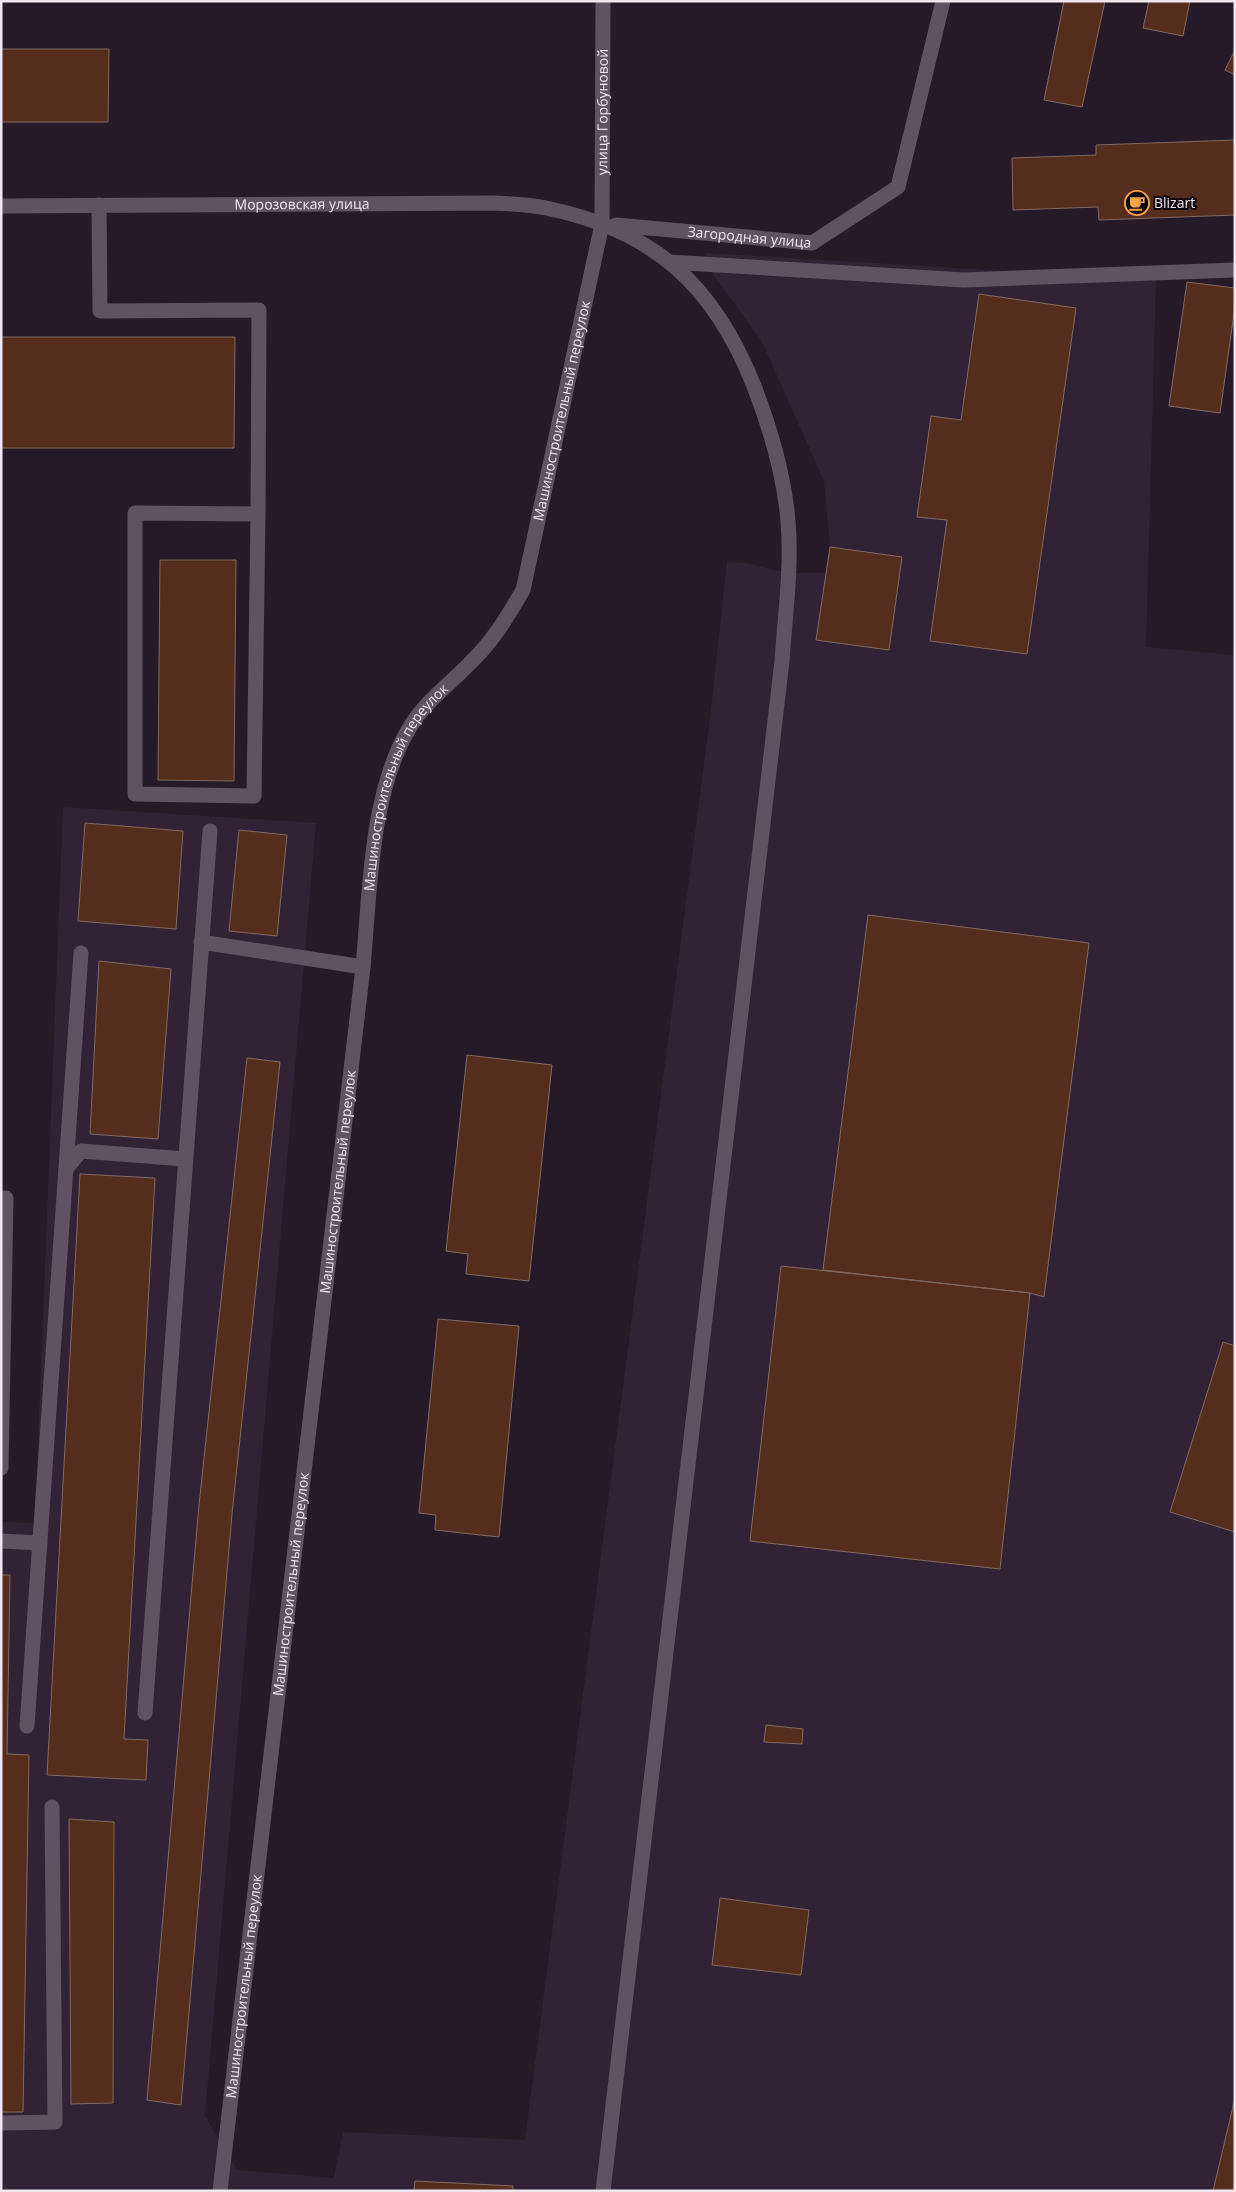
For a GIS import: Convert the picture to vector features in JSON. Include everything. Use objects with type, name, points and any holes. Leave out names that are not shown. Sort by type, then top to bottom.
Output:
[{"type":"street","name":"улица Горбуновой","points":[[602,224],[603,1]]},
{"type":"street","name":"Загородная улица","points":[[602,224],[812,243],[898,188],[943,1]]},
{"type":"street","name":"Морозовская улица","points":[[1,206],[494,203],[546,208],[602,224]]},
{"type":"street","points":[[99,205],[100,311],[259,310],[258,514],[254,796],[135,794],[134,514],[258,514]]},
{"type":"street","points":[[602,224],[632,237],[670,262],[696,286],[718,315],[733,340],[760,402],[776,446],[788,523],[788,573],[782,661],[603,2191]]},
{"type":"street","name":"Машиностроительный переулок","points":[[220,2191],[363,967],[377,826],[390,768],[410,726],[437,695],[476,658],[502,626],[523,590],[602,224]]},
{"type":"street","points":[[670,262],[964,280],[1235,270]]},
{"type":"street","points":[[145,1713],[210,831]]},
{"type":"street","points":[[201,942],[363,967]]},
{"type":"street","points":[[27,1726],[81,953]]},
{"type":"street","points":[[66,1169],[81,1151],[185,1160]]},
{"type":"street","points":[[1,1198],[6,1198],[1,1468]]},
{"type":"street","points":[[1,1541],[40,1543]]},
{"type":"street","points":[[1,2123],[55,2122],[52,1807]]},
{"type":"shaded area","points":[[707,253],[1156,280],[1146,647],[1235,655],[1235,2191],[1,2191],[1,1522],[35,1523],[63,807],[316,823],[205,2116],[237,2170],[334,2178],[343,2132],[525,2140],[711,710],[727,561],[746,563],[787,573],[826,573],[830,547],[824,481],[761,340],[708,267]]},
{"type":"building","points":[[1064,1],[1105,1],[1082,107],[1044,100]]},
{"type":"building","points":[[1149,1],[1190,1],[1183,36],[1143,28]]},
{"type":"building","points":[[1,49],[109,49],[108,122],[1,122]]},
{"type":"building","points":[[1235,50],[1235,75],[1225,70]]},
{"type":"building","points":[[1235,140],[1235,215],[1099,220],[1098,207],[1013,210],[1012,158],[1096,155],[1096,145]]},
{"type":"building","points":[[1187,282],[1235,288],[1235,306],[1220,413],[1169,406]]},
{"type":"building","points":[[979,294],[1076,308],[1027,654],[930,641],[947,520],[917,517],[931,416],[961,420]]},
{"type":"building","points":[[1,337],[235,337],[234,448],[1,448]]},
{"type":"building","points":[[830,547],[902,557],[889,650],[816,640]]},
{"type":"building","points":[[160,560],[236,560],[234,781],[158,780]]},
{"type":"building","points":[[85,823],[183,831],[176,929],[78,921]]},
{"type":"building","points":[[239,830],[287,835],[277,936],[229,931]]},
{"type":"building","points":[[868,915],[1089,943],[1044,1297],[1030,1293],[823,1270]]},
{"type":"building","points":[[99,961],[171,969],[158,1139],[90,1134]]},
{"type":"building","points":[[467,1055],[552,1065],[529,1281],[466,1274],[468,1254],[446,1251]]},
{"type":"building","points":[[247,1058],[280,1062],[232,1514],[181,2105],[147,2100],[199,1505]]},
{"type":"building","points":[[80,1174],[155,1178],[124,1739],[148,1740],[146,1780],[47,1775]]},
{"type":"building","points":[[781,1266],[1030,1293],[1000,1569],[750,1541]]},
{"type":"building","points":[[438,1319],[519,1326],[499,1537],[435,1530],[436,1515],[419,1513]]},
{"type":"building","points":[[1223,1342],[1235,1346],[1235,1532],[1170,1512]]},
{"type":"building","points":[[1,1575],[10,1575],[7,1754],[29,1755],[23,2112],[1,2112]]},
{"type":"building","points":[[766,1725],[803,1729],[802,1744],[764,1742]]},
{"type":"building","points":[[69,1819],[114,1822],[113,2103],[71,2104]]},
{"type":"building","points":[[720,1898],[809,1910],[801,1975],[712,1965]]},
{"type":"building","points":[[1235,2098],[1235,2191],[1213,2191]]},
{"type":"building","points":[[415,2181],[513,2186],[513,2191],[414,2191]]},
{"type":"place","name":"Blizart","points":[[1137,203]]}]
